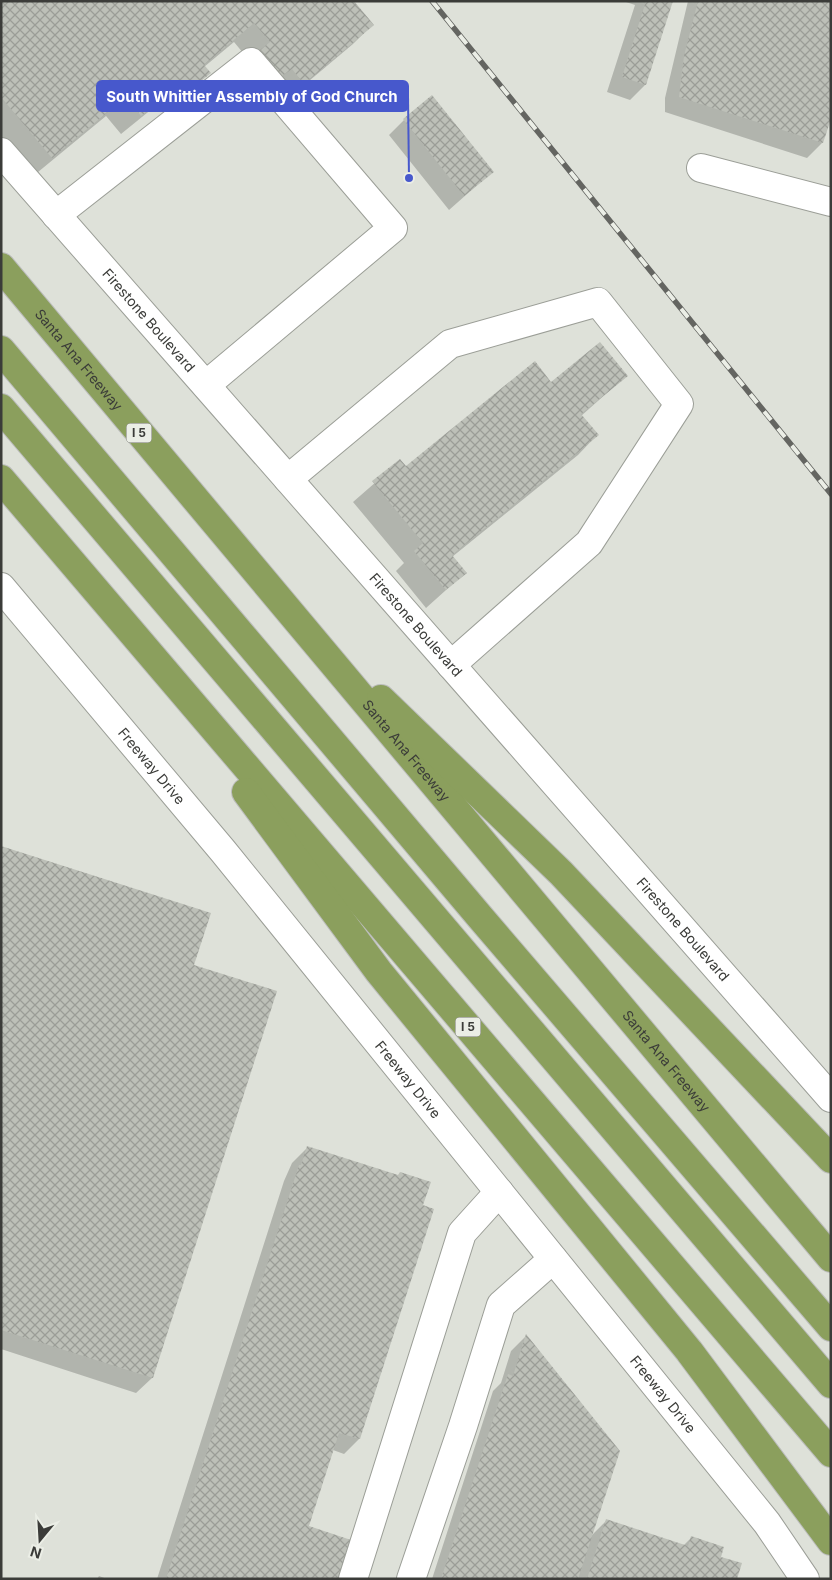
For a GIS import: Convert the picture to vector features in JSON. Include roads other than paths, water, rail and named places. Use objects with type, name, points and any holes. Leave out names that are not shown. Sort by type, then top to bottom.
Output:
[{"type":"highway","name":"Santa Ana Freeway","points":[[1,267],[276,598],[831,1258]]},
{"type":"highway","points":[[1,350],[448,880],[831,1327]]},
{"type":"highway","points":[[1,408],[831,1384]]},
{"type":"highway","name":"I 5","points":[[1,479],[831,1452]]},
{"type":"highway","points":[[276,598],[561,873],[831,1159]]},
{"type":"highway","points":[[106,601],[380,972],[689,1351],[831,1541]]},
{"type":"street","points":[[56,215],[251,62],[393,228],[206,385]]},
{"type":"street","name":"Firestone Boulevard","points":[[1,152],[831,1098]]},
{"type":"street","points":[[701,168],[831,202]]},
{"type":"street","points":[[288,479],[450,344],[598,302],[679,404],[589,543],[451,665]]},
{"type":"street","name":"Freeway Drive","points":[[1,588],[223,851],[767,1523],[804,1578]]},
{"type":"street","points":[[353,1579],[462,1234],[499,1192]]},
{"type":"street","points":[[411,1579],[463,1426],[500,1305],[553,1259]]},
{"type":"railway","points":[[432,1],[831,494]]},
{"type":"place","name":"South Whittier Assembly of God Church","points":[[409,178]]}]
